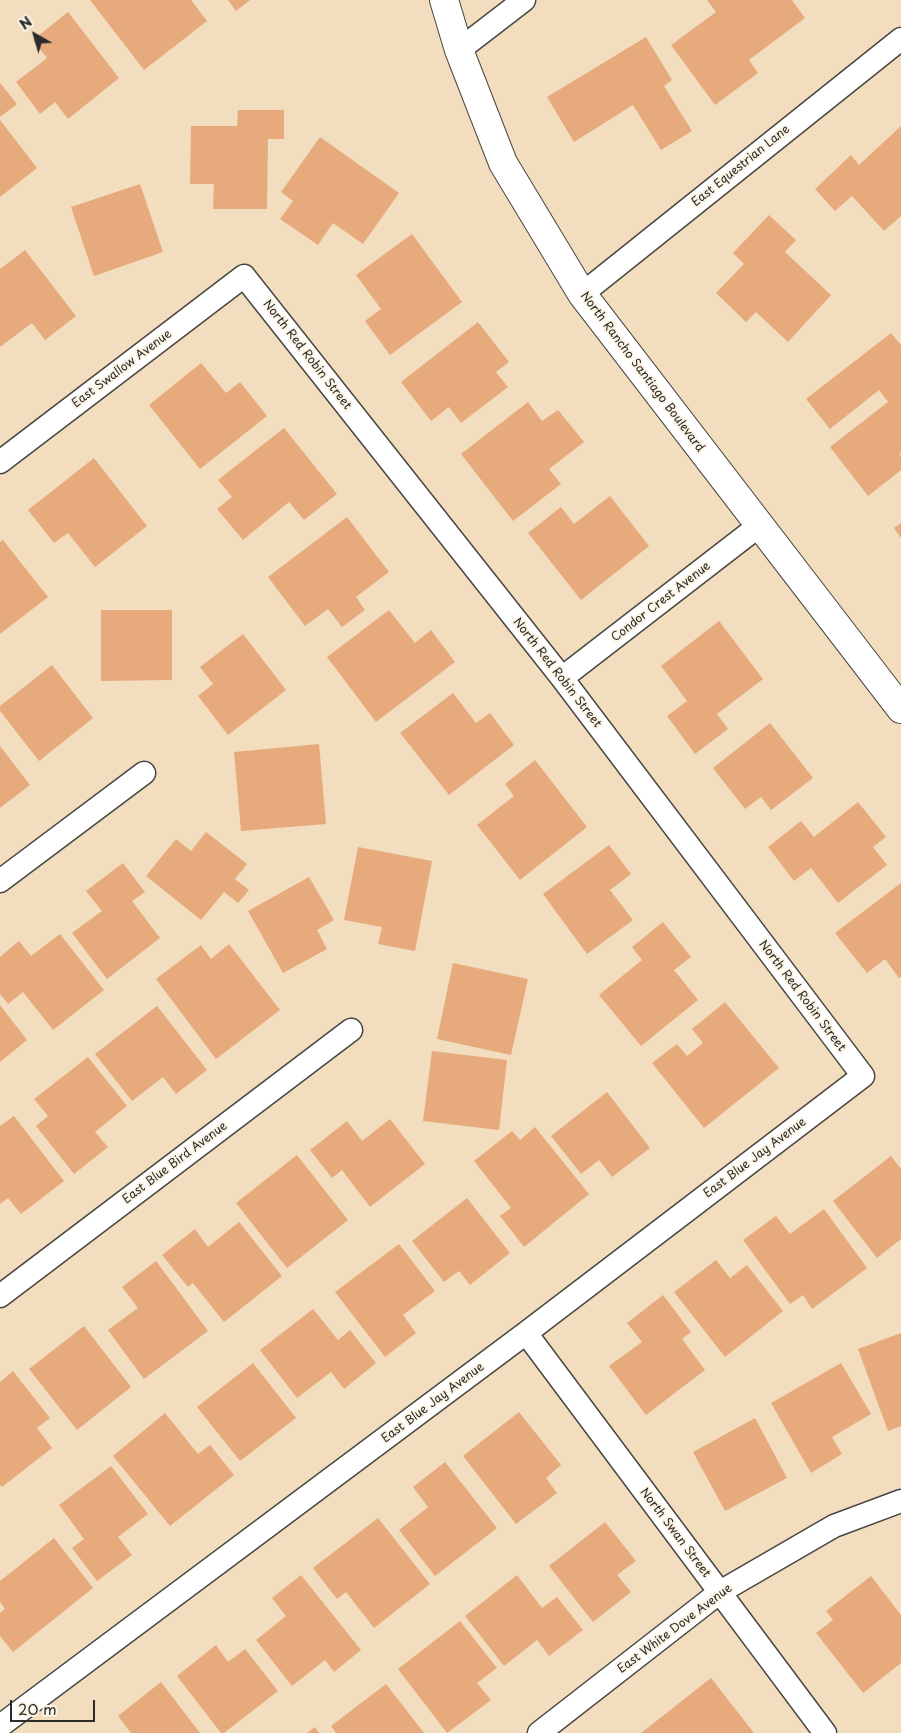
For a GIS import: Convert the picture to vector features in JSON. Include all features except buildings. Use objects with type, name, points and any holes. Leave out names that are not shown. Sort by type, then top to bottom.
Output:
[{"type":"street","name":"North Rancho Santiago Boulevard","points":[[444,0],[459,50],[503,163],[582,294],[901,709]]},
{"type":"street","points":[[459,50],[524,0]]},
{"type":"street","name":"East Equestrian Lane","points":[[582,294],[901,39]]},
{"type":"street","name":"East Swallow Avenue","points":[[0,462],[244,276]]},
{"type":"street","name":"North Red Robin Street","points":[[244,276],[562,678],[863,1076]]},
{"type":"street","name":"Condor Crest Avenue","points":[[562,678],[760,525]]},
{"type":"street","points":[[0,881],[144,773]]},
{"type":"street","name":"East Blue Bird Avenue","points":[[0,1296],[351,1030]]},
{"type":"street","name":"East Blue Jay Avenue","points":[[0,1726],[526,1333],[863,1076]]},
{"type":"street","name":"North Swan Street","points":[[526,1333],[825,1733]]},
{"type":"street","name":"East White Dove Avenue","points":[[539,1733],[720,1592],[834,1526],[901,1502]]}]
